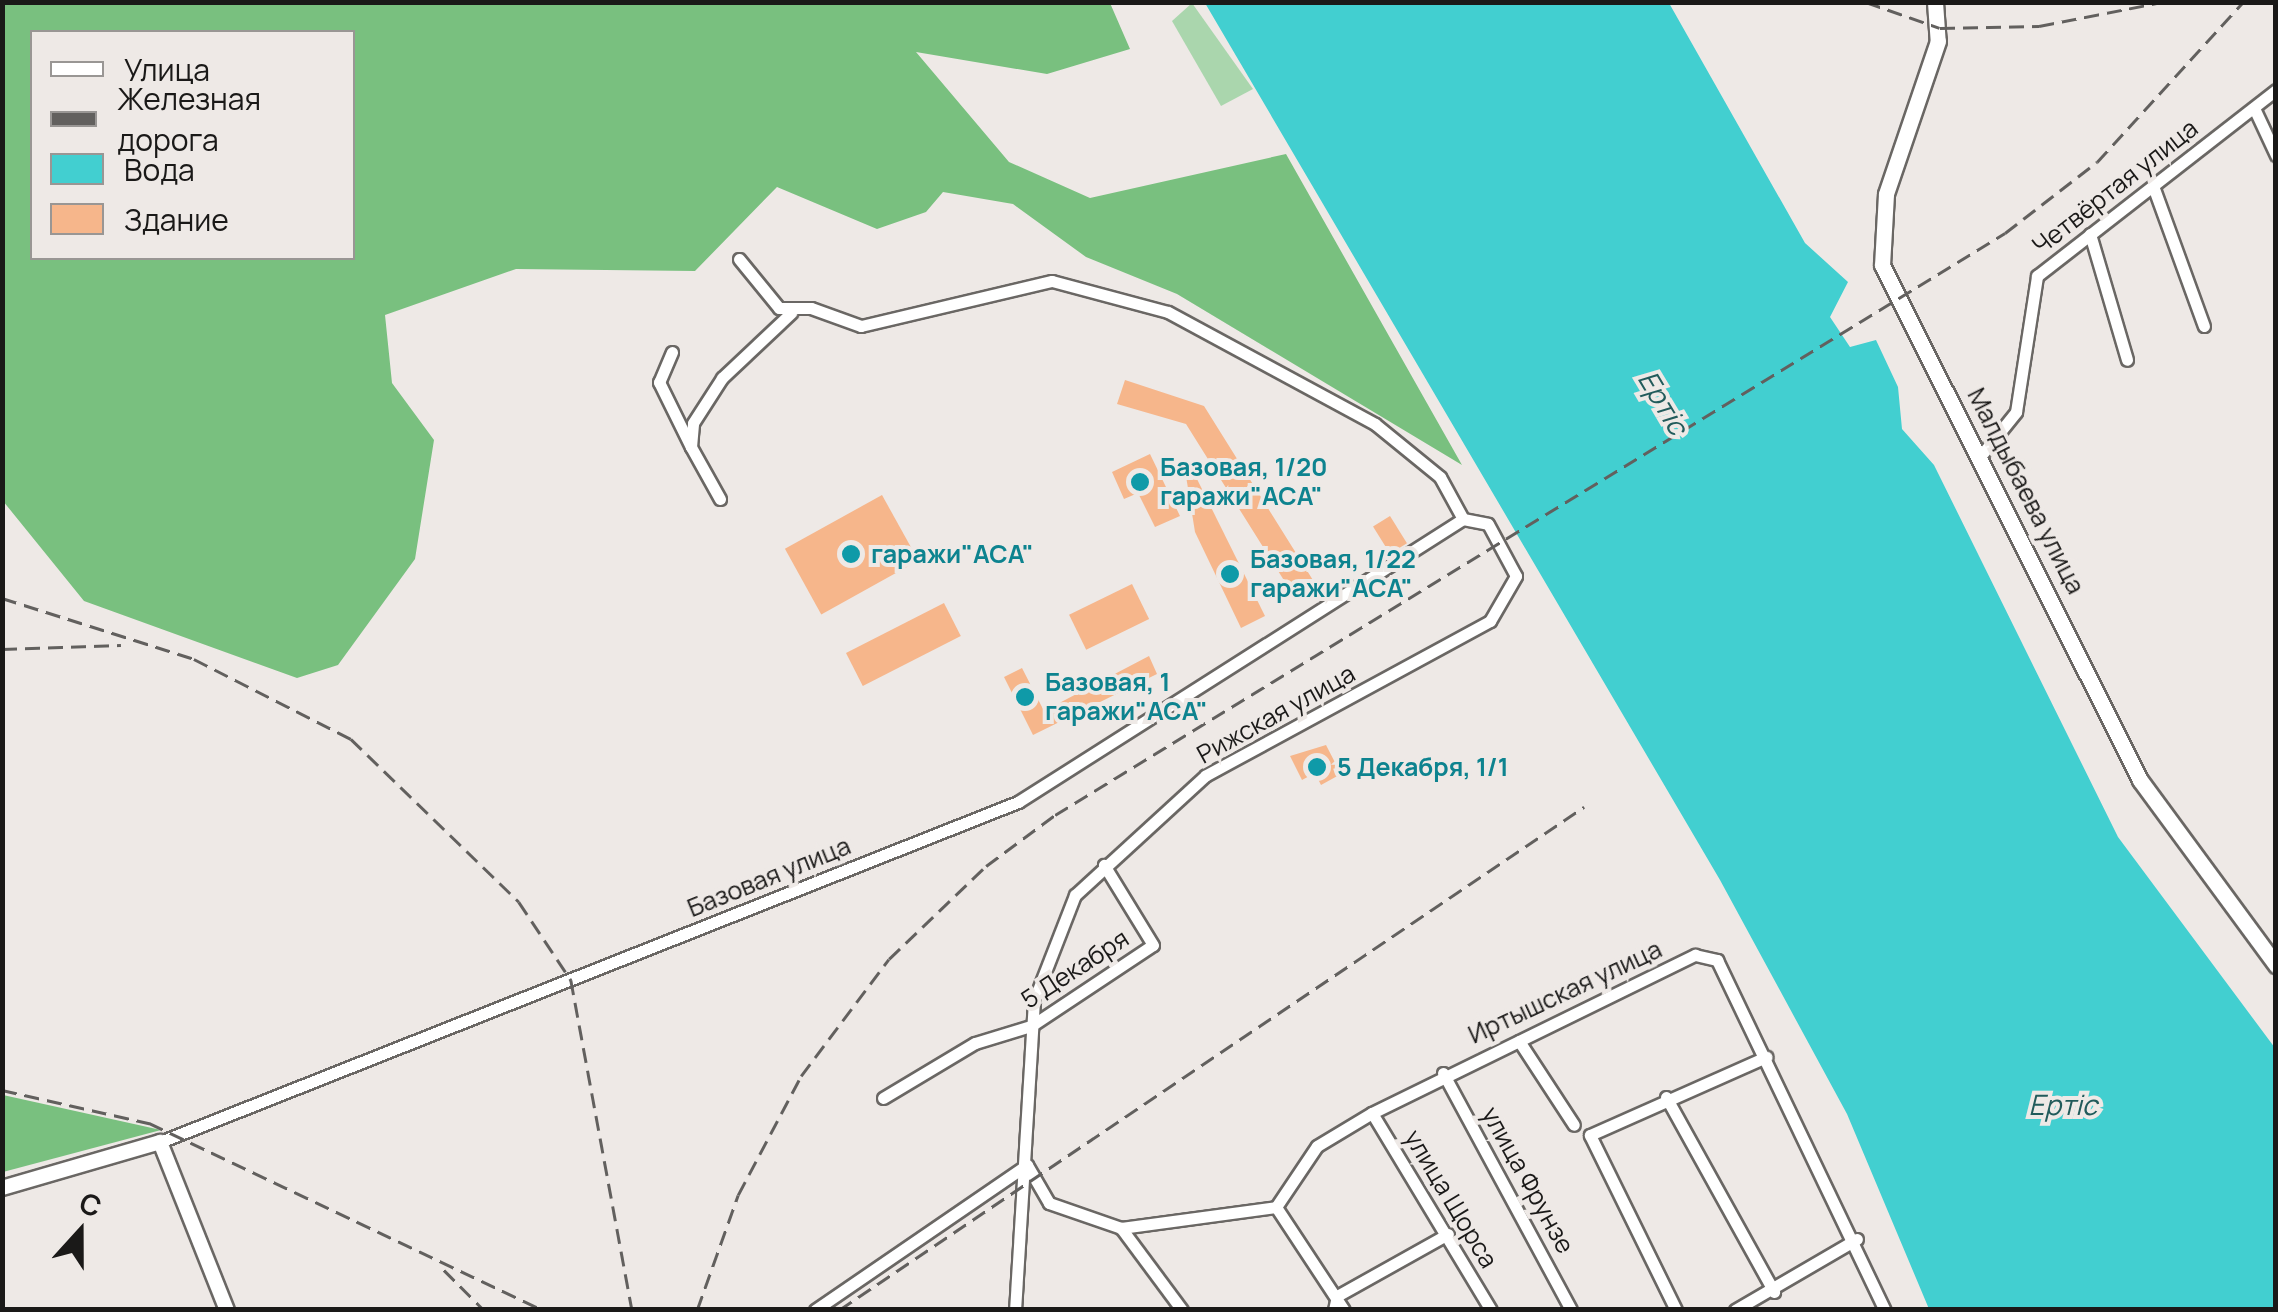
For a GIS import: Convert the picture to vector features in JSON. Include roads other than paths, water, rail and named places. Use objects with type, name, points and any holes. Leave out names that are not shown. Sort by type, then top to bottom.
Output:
[{"type":"main road","name":"Малдыбаева улица","points":[[1936,2],[1931,70],[1886,194],[1882,266],[1983,453],[2140,780],[2276,965]]},
{"type":"street","name":"Четвёртая улица","points":[[1983,453],[2016,412],[2037,276],[2276,90]]},
{"type":"street","points":[[2254,108],[2276,154]]},
{"type":"street","points":[[2153,186],[2204,326]]},
{"type":"street","points":[[2090,234],[2127,360]]},
{"type":"street","points":[[739,260],[790,313]]},
{"type":"street","points":[[691,447],[702,401],[790,313],[812,308],[861,326],[1052,280],[1168,312],[1374,424],[1440,477],[1463,519]]},
{"type":"street","points":[[672,352],[658,382],[720,499]]},
{"type":"street","name":"Рижская улица","points":[[1015,1310],[1027,1165],[1030,1026],[1052,944],[1076,895],[1104,865],[1205,776],[1490,621],[1516,576],[1498,535],[1463,519]]},
{"type":"street","name":"Базовая улица","points":[[2,1188],[160,1142],[1018,802],[1463,519]]},
{"type":"street","name":"5 Декабря","points":[[883,1098],[975,1043],[1030,1026],[1153,944],[1104,865]]},
{"type":"street","name":"Иртышская улица","points":[[1276,1206],[1317,1146],[1372,1113],[1443,1074],[1520,1041],[1695,955],[1718,960],[1857,1239],[1885,1310]]},
{"type":"street","points":[[1520,1041],[1574,1124]]},
{"type":"street","points":[[1676,1310],[1590,1135],[1666,1097],[1766,1057]]},
{"type":"street","name":"улица Фрунзе","points":[[1443,1074],[1571,1310]]},
{"type":"street","points":[[1666,1097],[1774,1292]]},
{"type":"street","name":"улица Щорса","points":[[1372,1113],[1448,1234],[1490,1310]]},
{"type":"street","points":[[160,1142],[227,1310]]},
{"type":"street","points":[[815,1310],[1027,1165],[1049,1203],[1122,1228],[1276,1206],[1344,1310]]},
{"type":"street","points":[[1122,1228],[1182,1310]]},
{"type":"street","points":[[1336,1303],[1448,1234]]},
{"type":"street","points":[[1735,1310],[1774,1292],[1857,1239]]},
{"type":"water","name":"Ертіс","points":[[1205,3],[1669,3],[1805,243],[1848,282],[1830,317],[1850,347],[1876,340],[1898,387],[1902,429],[1934,465],[2118,837],[2275,1048],[2275,1309],[1929,1309],[1847,1114],[1720,880]]},
{"type":"railway","points":[[1866,2],[1940,28],[2039,26],[2162,2]]},
{"type":"railway","points":[[697,1310],[738,1195],[801,1076],[889,959],[986,866],[1055,815],[2005,233],[2097,162],[2243,2]]},
{"type":"railway","points":[[2,598],[194,659],[351,739],[519,902],[571,980],[632,1310]]},
{"type":"railway","points":[[2,649],[121,645]]},
{"type":"railway","points":[[839,1310],[1584,807]]},
{"type":"railway","points":[[2,1090],[149,1123],[542,1310]]},
{"type":"railway","points":[[444,1270],[484,1310]]},
{"type":"place","name":"Базовая, 1/20 гаражи\"ACА\"","points":[[1140,482]]},
{"type":"place","name":"гаражи\"ACА\"","points":[[851,554]]},
{"type":"place","name":"Базовая, 1/22 гаражи\"ACА\"","points":[[1230,574]]},
{"type":"place","name":"Базовая, 1 гаражи\"ACА\"","points":[[1025,697]]},
{"type":"place","name":"5 Декабря, 1/1","points":[[1317,767]]}]
